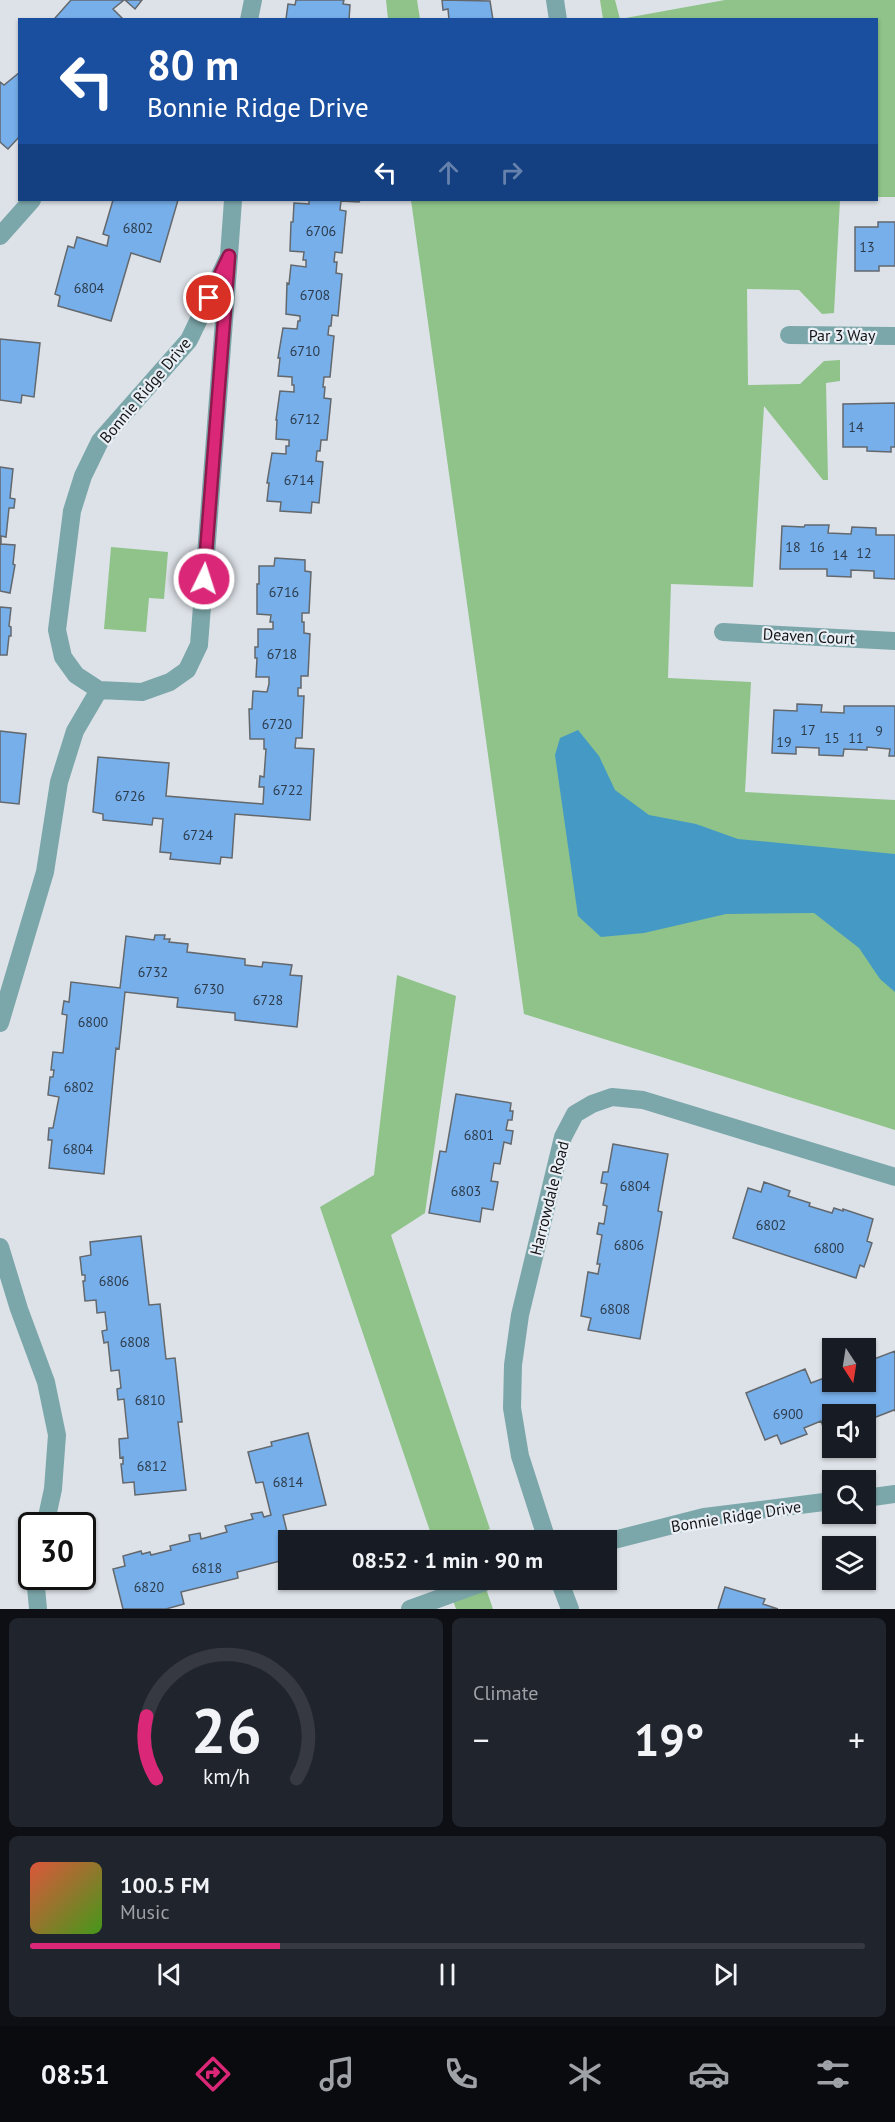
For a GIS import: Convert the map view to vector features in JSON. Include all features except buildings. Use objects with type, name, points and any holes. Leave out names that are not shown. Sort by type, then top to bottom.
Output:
[{"type":"street","points":[[249,18],[253,0]]},
{"type":"street","points":[[555,0],[558,18]]},
{"type":"street","points":[[0,236],[31,201]]},
{"type":"street","name":"Bonnie Ridge Drive","points":[[229,256],[189,340],[100,441],[83,476],[72,511],[57,630],[63,657],[76,675],[99,690],[142,692],[170,682],[187,670],[199,645],[229,256],[233,201]]},
{"type":"street","name":"Par 3 Way","points":[[789,335],[895,336]]},
{"type":"street","name":"Deaven Court","points":[[723,632],[895,641]]},
{"type":"street","points":[[0,1023],[45,872],[62,772],[75,731],[99,690]]},
{"type":"street","name":"Harrowdale Road","points":[[543,1530],[520,1456],[512,1408],[513,1365],[520,1315],[563,1137],[575,1114],[592,1104],[612,1097],[643,1100],[895,1177]]},
{"type":"street","points":[[0,1247],[19,1309],[46,1382],[57,1435],[53,1489],[48,1512]]},
{"type":"street","points":[[876,1497],[895,1494]]},
{"type":"street","name":"Bonnie Ridge Drive","points":[[617,1539],[704,1517],[822,1503]]},
{"type":"street","points":[[36,1590],[38,1609]]},
{"type":"street","points":[[410,1609],[462,1590]]},
{"type":"street","points":[[563,1590],[570,1609]]},
{"type":"green space","points":[[386,0],[417,0],[420,18],[388,18]]},
{"type":"green space","points":[[600,0],[615,0],[620,18],[603,18]]},
{"type":"green space","points":[[725,0],[895,0],[895,197],[878,197],[878,18],[626,18]]},
{"type":"green space","points":[[411,201],[840,201],[834,313],[822,314],[799,290],[747,289],[748,385],[800,384],[824,361],[840,360],[840,381],[826,383],[828,480],[823,480],[764,406],[753,587],[671,584],[668,678],[751,682],[745,792],[895,800],[895,1130],[524,1014]]},
{"type":"green space","points":[[111,547],[168,552],[164,599],[149,598],[146,632],[104,629]]},
{"type":"green space","points":[[397,975],[456,996],[425,1213],[391,1235],[490,1529],[487,1530],[430,1530],[320,1207],[374,1175]]},
{"type":"green space","points":[[449,1590],[486,1590],[493,1609],[456,1609]]},
{"type":"water","points":[[578,730],[599,756],[615,790],[649,815],[696,824],[738,839],[895,854],[895,992],[880,979],[859,948],[814,913],[726,914],[644,933],[601,937],[578,916],[555,755],[560,738]]},
{"type":"route","points":[[204,579],[229,256],[209,298]]}]
